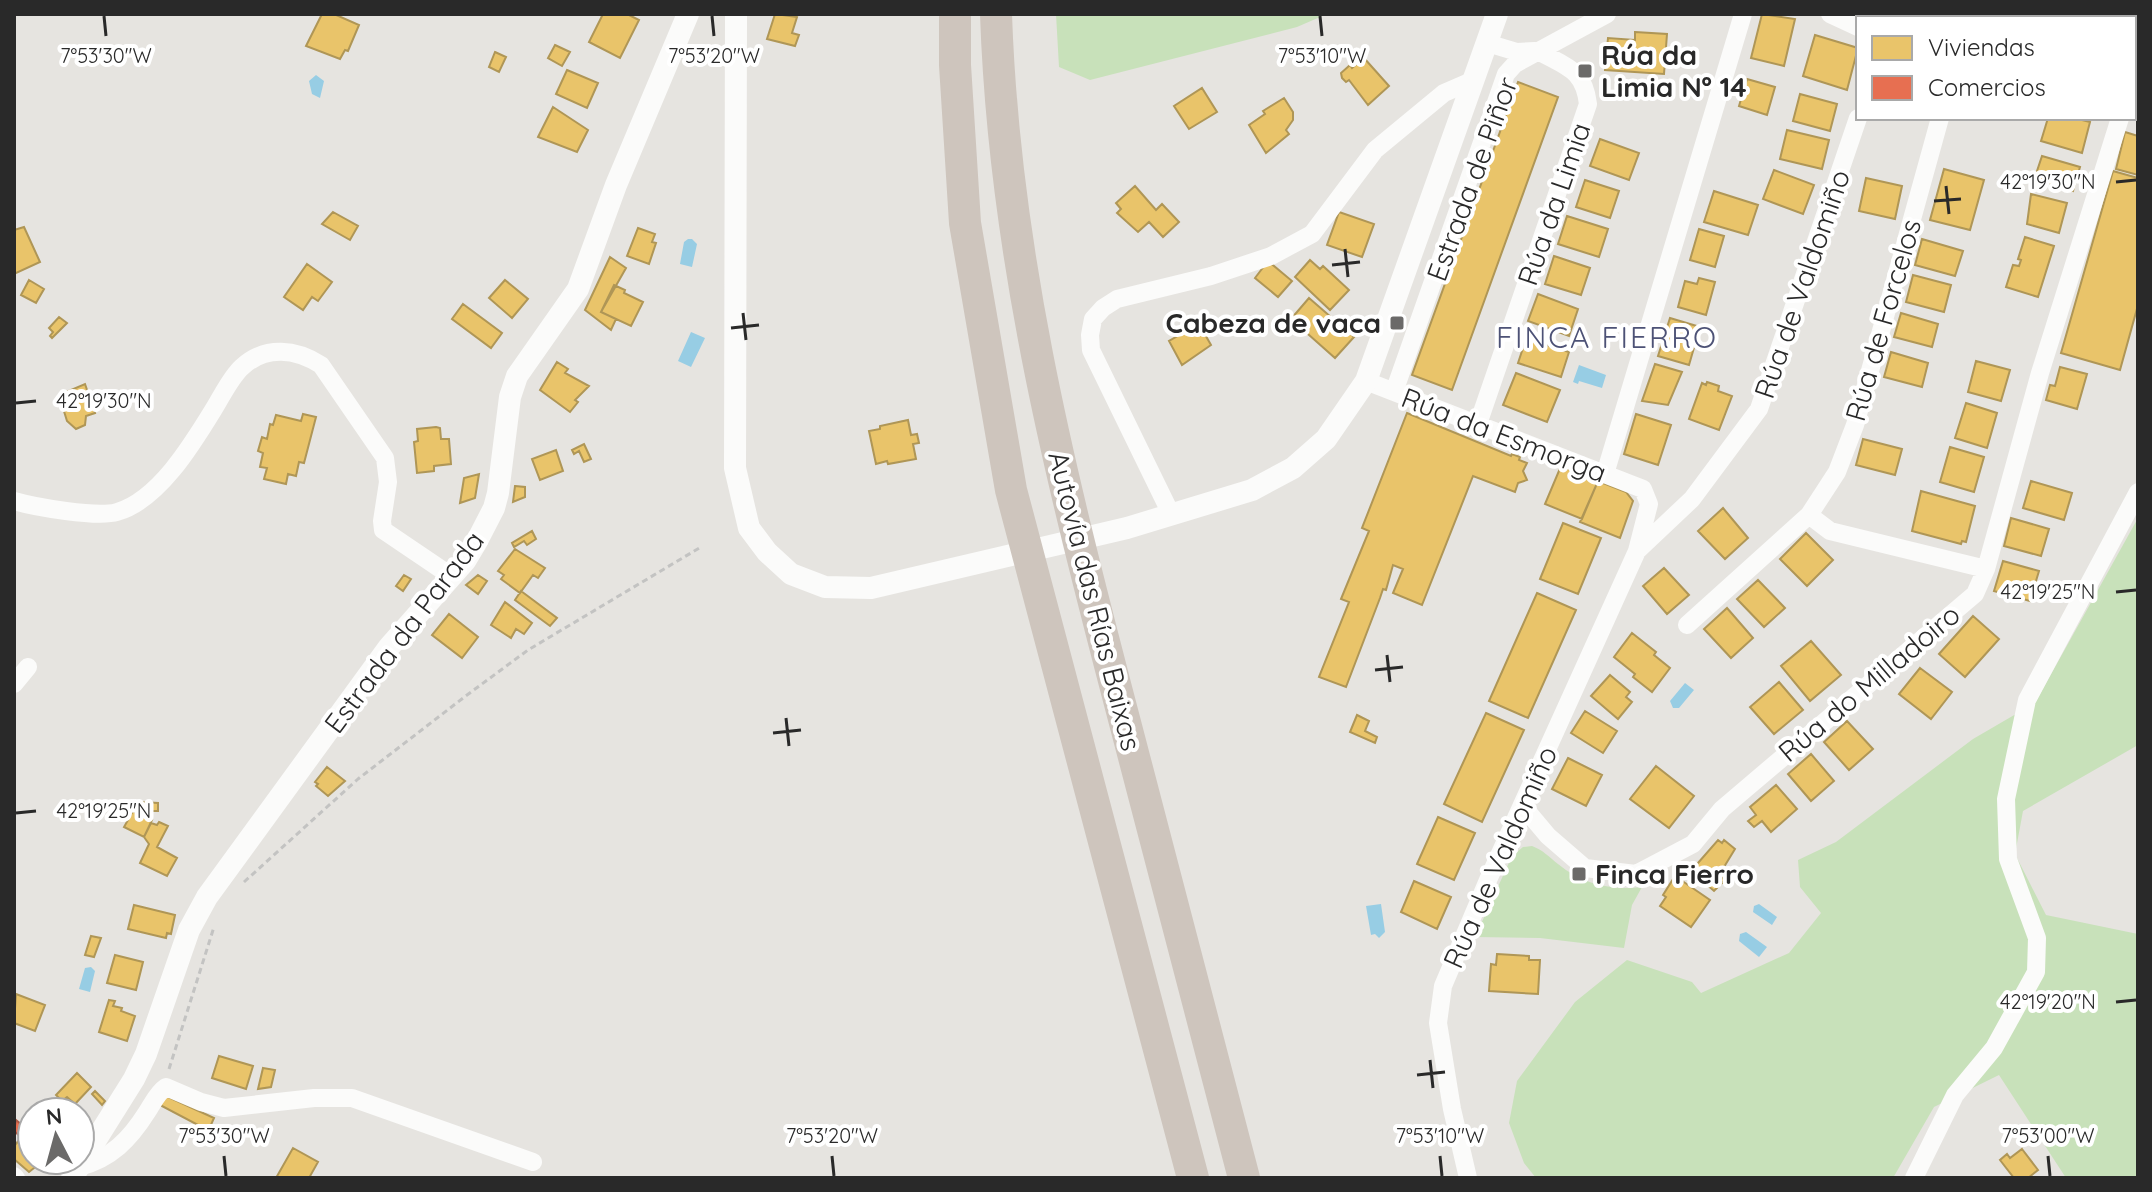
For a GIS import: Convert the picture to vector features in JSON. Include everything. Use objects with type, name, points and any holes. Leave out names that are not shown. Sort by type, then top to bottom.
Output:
[{"type":"highway","name":"Autovía das Rías Baixas","points":[[955,14],[955,65],[965,223],[1011,490],[1193,1178]]},
{"type":"highway","name":"Autovía das Rías Baixas","points":[[996,14],[1015,235],[1029,325],[1068,503],[1244,1178]]},
{"type":"street","name":"Estrada da Parada","points":[[96,1140],[146,1054],[189,930],[207,897],[389,647],[465,561],[494,508],[510,397],[517,376],[578,289],[616,185],[688,14]]},
{"type":"street","points":[[736,14],[735,468],[749,528],[767,552],[791,574],[825,587],[871,588],[1127,528],[1252,490],[1293,468],[1326,439],[1366,381],[1497,14]]},
{"type":"street","name":"Estrada de Piñor","points":[[1394,392],[1506,74],[1515,64],[1607,14]]},
{"type":"street","points":[[1605,474],[1743,14]]},
{"type":"street","points":[[1830,14],[1856,26]]},
{"type":"street","points":[[1487,43],[1517,52],[1538,51]]},
{"type":"street","name":"Rúa da Limia","points":[[1478,424],[1588,104],[1587,89],[1579,74],[1538,51]]},
{"type":"street","points":[[1171,514],[1091,350],[1093,319],[1117,299],[1241,266],[1271,256],[1312,234],[1375,150],[1444,93],[1474,80]]},
{"type":"street","name":"Rúa de Valdomiño","points":[[1637,551],[1692,499],[1759,409],[1857,120]]},
{"type":"street","name":"Rúa de Forcelos","points":[[1687,625],[1809,515],[1837,472],[1855,425],[1939,120]]},
{"type":"street","name":"Rúa do Milladoiro","points":[[1522,805],[1548,836],[1585,868],[1636,874],[1693,844],[1722,809],[1975,594],[1986,569],[2040,373],[2119,120]]},
{"type":"street","name":"Estrada de Piñor","points":[[1392,308],[1420,318]]},
{"type":"street","points":[[14,501],[99,514],[114,513],[132,506],[147,495],[188,451],[241,368],[256,357],[272,352],[290,352],[307,356],[321,365],[381,449],[388,482],[383,530],[451,576]]},
{"type":"street","name":"Rúa da Esmorga","points":[[1366,381],[1643,489]]},
{"type":"street","name":"Rúa de Valdomiño","points":[[1468,1178],[1452,1109],[1438,1023],[1443,986],[1637,551],[1649,504],[1643,489]]},
{"type":"street","points":[[1914,1178],[1955,1095],[1994,1048],[2036,972],[2037,938],[2008,859],[2006,799],[2018,742],[2027,700],[2138,492]]},
{"type":"street","points":[[1809,515],[1830,531],[1986,569]]},
{"type":"street","points":[[14,684],[28,667]]},
{"type":"street","points":[[96,1163],[115,1151],[132,1133],[160,1091],[166,1087],[224,1108],[325,1097],[352,1098],[533,1162]]},
{"type":"path","points":[[244,882],[358,779],[467,695],[541,642],[701,547]]},
{"type":"path","points":[[166,1087],[217,918]]},
{"type":"green space","points":[[1056,14],[1327,14],[1297,27],[1090,80],[1059,67]]},
{"type":"green space","points":[[2138,518],[2138,745],[2023,811],[2015,854],[2046,915],[2138,934],[2136,1178],[2066,1178],[1999,1075],[1934,1107],[1893,1178],[1536,1178],[1524,1163],[1509,1123],[1517,1081],[1575,1002],[1627,960],[1692,982],[1701,993],[1789,953],[1821,913],[1800,887],[1798,860],[1836,842],[1973,739],[2035,703]]},
{"type":"green space","points":[[1532,846],[1587,881],[1609,887],[1642,887],[1632,905],[1624,948],[1540,938],[1475,937],[1512,856],[1523,847]]},
{"type":"water","points":[[316,75],[324,81],[320,98],[312,94],[309,81]]},
{"type":"water","points":[[688,239],[697,244],[692,267],[680,264],[684,242]]},
{"type":"water","points":[[691,332],[705,338],[691,367],[678,361]]},
{"type":"water","points":[[1579,365],[1606,375],[1602,388],[1573,382]]},
{"type":"water","points":[[1685,683],[1694,690],[1679,708],[1673,708],[1670,701]]},
{"type":"water","points":[[1381,904],[1385,932],[1379,938],[1371,935],[1366,906]]},
{"type":"water","points":[[1759,904],[1777,917],[1772,925],[1753,912],[1754,906]]},
{"type":"water","points":[[1746,932],[1767,947],[1759,957],[1739,941],[1740,934]]},
{"type":"water","points":[[91,967],[95,971],[90,992],[79,989],[85,968]]},
{"type":"building: Viviendas","points":[[322,14],[334,14],[359,25],[348,51],[345,50],[340,59],[306,46]]},
{"type":"building: Viviendas","points":[[603,14],[627,14],[639,20],[620,58],[589,42]]},
{"type":"building: Viviendas","points":[[775,14],[797,17],[792,33],[799,35],[795,46],[767,39]]},
{"type":"building: Viviendas","points":[[1762,14],[1795,19],[1784,66],[1751,58]]},
{"type":"building: Viviendas","points":[[1635,32],[1667,34],[1664,74],[1605,70],[1608,38],[1635,40]]},
{"type":"building: Viviendas","points":[[1815,35],[1856,47],[1847,90],[1803,76]]},
{"type":"building: Viviendas","points":[[555,45],[570,52],[562,66],[548,58]]},
{"type":"building: Viviendas","points":[[495,52],[506,57],[499,72],[489,67]]},
{"type":"building: Viviendas","points":[[1364,58],[1389,86],[1368,105],[1349,80],[1346,82],[1342,78],[1341,73]]},
{"type":"building: Viviendas","points":[[567,70],[598,83],[587,108],[556,94]]},
{"type":"building: Viviendas","points":[[1747,79],[1775,87],[1767,115],[1739,106]]},
{"type":"building: Viviendas","points":[[1518,82],[1558,97],[1452,390],[1412,375]]},
{"type":"building: Viviendas","points":[[1202,88],[1217,112],[1189,129],[1174,106]]},
{"type":"building: Viviendas","points":[[1800,94],[1837,104],[1830,131],[1793,121]]},
{"type":"building: Viviendas","points":[[1284,98],[1293,112],[1293,120],[1286,130],[1289,134],[1266,153],[1249,125],[1265,114],[1263,111]]},
{"type":"building: Viviendas","points":[[553,107],[588,130],[577,152],[538,137]]},
{"type":"building: Viviendas","points":[[2047,120],[2090,122],[2082,153],[2041,141]]},
{"type":"building: Viviendas","points":[[1787,130],[1829,140],[1822,169],[1780,159]]},
{"type":"building: Viviendas","points":[[2125,132],[2138,136],[2138,175],[2116,169]]},
{"type":"building: Viviendas","points":[[1600,139],[1639,153],[1629,180],[1590,166]]},
{"type":"building: Viviendas","points":[[2042,156],[2080,167],[2073,191],[2034,180]]},
{"type":"building: Viviendas","points":[[1944,169],[1984,180],[1970,230],[1930,220]]},
{"type":"building: Viviendas","points":[[1774,170],[1814,185],[1803,214],[1763,199]]},
{"type":"building: Viviendas","points":[[2113,171],[2138,178],[2138,305],[2120,370],[2061,353]]},
{"type":"building: Viviendas","points":[[1866,178],[1902,186],[1895,219],[1859,211]]},
{"type":"building: Viviendas","points":[[1585,180],[1619,191],[1610,218],[1576,207]]},
{"type":"building: Viviendas","points":[[1135,186],[1156,210],[1162,204],[1179,222],[1163,237],[1149,222],[1138,232],[1117,213],[1121,209],[1116,203]]},
{"type":"building: Viviendas","points":[[1714,191],[1758,205],[1748,235],[1704,222]]},
{"type":"building: Viviendas","points":[[2031,194],[2067,203],[2059,233],[2027,224]]},
{"type":"building: Viviendas","points":[[333,212],[358,226],[350,240],[322,224]]},
{"type":"building: Viviendas","points":[[1339,212],[1374,224],[1362,257],[1327,245]]},
{"type":"building: Viviendas","points":[[1567,216],[1608,229],[1599,257],[1558,244]]},
{"type":"building: Viviendas","points":[[24,227],[40,262],[14,274],[14,230]]},
{"type":"building: Viviendas","points":[[638,228],[655,234],[652,242],[656,243],[649,264],[627,256]]},
{"type":"building: Viviendas","points":[[1699,229],[1724,236],[1715,267],[1690,260]]},
{"type":"building: Viviendas","points":[[2025,237],[2054,246],[2038,297],[2006,287],[2013,265],[2019,266]]},
{"type":"building: Viviendas","points":[[1922,239],[1963,251],[1955,276],[1915,265]]},
{"type":"building: Viviendas","points":[[1554,256],[1590,268],[1581,295],[1545,284]]},
{"type":"building: Viviendas","points":[[610,257],[626,268],[601,312],[616,319],[611,330],[585,310]]},
{"type":"building: Viviendas","points":[[1310,260],[1320,269],[1323,266],[1349,290],[1330,310],[1295,277]]},
{"type":"building: Viviendas","points":[[1268,261],[1292,281],[1278,297],[1255,278]]},
{"type":"building: Viviendas","points":[[307,264],[332,282],[318,301],[312,297],[303,310],[284,297]]},
{"type":"building: Viviendas","points":[[1913,275],[1951,285],[1944,312],[1906,302]]},
{"type":"building: Viviendas","points":[[1699,278],[1715,282],[1706,315],[1678,307],[1685,281],[1697,284]]},
{"type":"building: Viviendas","points":[[29,280],[44,289],[36,303],[21,295]]},
{"type":"building: Viviendas","points":[[505,280],[528,299],[512,318],[489,298]]},
{"type":"building: Viviendas","points":[[614,285],[643,302],[631,326],[601,312]]},
{"type":"building: Viviendas","points":[[1538,294],[1578,309],[1569,336],[1528,321]]},
{"type":"building: Viviendas","points":[[1309,298],[1354,337],[1335,358],[1291,319]]},
{"type":"building: Viviendas","points":[[463,304],[502,333],[491,348],[452,319]]},
{"type":"building: Viviendas","points":[[1901,313],[1938,324],[1932,347],[1894,337]]},
{"type":"building: Viviendas","points":[[59,317],[67,323],[52,338],[53,332],[49,328]]},
{"type":"building: Viviendas","points":[[1670,318],[1700,327],[1689,365],[1658,356]]},
{"type":"building: Viviendas","points":[[1199,324],[1211,345],[1182,365],[1169,341]]},
{"type":"building: Viviendas","points":[[1526,339],[1569,352],[1561,377],[1518,363]]},
{"type":"building: Viviendas","points":[[1891,352],[1928,363],[1922,387],[1884,377]]},
{"type":"building: Viviendas","points":[[1976,361],[2010,370],[2001,401],[1968,392]]},
{"type":"building: Viviendas","points":[[557,362],[568,369],[565,373],[589,386],[575,400],[578,402],[570,412],[540,390]]},
{"type":"building: Viviendas","points":[[1655,364],[1682,372],[1668,405],[1642,401]]},
{"type":"building: Viviendas","points":[[2060,367],[2087,374],[2077,409],[2046,400],[2050,385],[2055,386]]},
{"type":"building: Viviendas","points":[[1516,373],[1560,390],[1547,422],[1503,405]]},
{"type":"building: Viviendas","points":[[1707,382],[1719,386],[1718,391],[1732,396],[1719,430],[1689,419],[1702,383],[1706,385]]},
{"type":"building: Viviendas","points":[[85,384],[95,413],[86,416],[85,425],[76,429],[67,421],[59,395]]},
{"type":"building: Viviendas","points":[[1966,403],[1997,413],[1987,448],[1955,438]]},
{"type":"building: Viviendas","points":[[1407,413],[1520,457],[1519,460],[1527,463],[1523,471],[1527,480],[1518,483],[1515,492],[1473,476],[1422,605],[1393,593],[1403,569],[1393,565],[1386,590],[1383,589],[1346,687],[1319,677],[1349,602],[1341,599],[1369,531],[1362,528]]},
{"type":"building: Viviendas","points":[[303,414],[316,417],[304,463],[299,462],[296,476],[288,474],[286,484],[264,479],[267,468],[260,467],[263,453],[258,451],[262,437],[267,439],[270,424],[273,425],[276,415],[301,421]]},
{"type":"building: Viviendas","points":[[1636,414],[1671,425],[1658,465],[1624,454]]},
{"type":"building: Viviendas","points":[[908,420],[911,435],[917,434],[919,443],[913,444],[916,459],[876,464],[869,431]]},
{"type":"building: Viviendas","points":[[440,428],[441,439],[449,439],[451,464],[434,466],[434,471],[417,473],[414,442],[418,441],[417,429]]},
{"type":"building: Viviendas","points":[[1863,439],[1902,449],[1895,475],[1856,465]]},
{"type":"building: Viviendas","points":[[584,444],[591,459],[584,462],[579,451],[574,454],[572,450]]},
{"type":"building: Viviendas","points":[[1950,447],[1984,457],[1974,492],[1940,482]]},
{"type":"building: Viviendas","points":[[556,450],[563,471],[540,480],[532,459]]},
{"type":"building: Viviendas","points":[[1561,466],[1598,481],[1582,519],[1545,504]]},
{"type":"building: Viviendas","points":[[479,474],[475,498],[460,503],[464,478]]},
{"type":"building: Viviendas","points":[[1598,481],[1626,492],[1633,501],[1620,538],[1580,522]]},
{"type":"building: Viviendas","points":[[2031,481],[2072,493],[2064,520],[2023,508]]},
{"type":"building: Viviendas","points":[[515,486],[525,487],[525,497],[513,502]]},
{"type":"building: Viviendas","points":[[1921,491],[1975,506],[1966,542],[1962,541],[1961,544],[1912,531]]},
{"type":"building: Viviendas","points":[[1723,508],[1748,538],[1725,559],[1698,531]]},
{"type":"building: Viviendas","points":[[2011,518],[2049,529],[2041,556],[2004,546]]},
{"type":"building: Viviendas","points":[[1563,523],[1601,538],[1578,594],[1540,579]]},
{"type":"building: Viviendas","points":[[532,531],[536,539],[527,545],[524,541],[514,547],[512,543]]},
{"type":"building: Viviendas","points":[[1806,533],[1833,560],[1807,586],[1780,559]]},
{"type":"building: Viviendas","points":[[515,549],[545,568],[538,578],[533,575],[520,593],[501,579],[504,575],[498,571]]},
{"type":"building: Viviendas","points":[[2003,561],[2039,571],[2030,601],[1994,591]]},
{"type":"building: Viviendas","points":[[1664,568],[1689,595],[1667,614],[1643,586]]},
{"type":"building: Viviendas","points":[[404,575],[411,579],[403,591],[396,586]]},
{"type":"building: Viviendas","points":[[478,575],[487,581],[478,594],[466,585]]},
{"type":"building: Viviendas","points":[[1758,580],[1785,608],[1764,627],[1737,599]]},
{"type":"building: Viviendas","points":[[521,591],[557,618],[550,626],[515,600]]},
{"type":"building: Viviendas","points":[[1537,593],[1576,610],[1528,718],[1489,701]]},
{"type":"building: Viviendas","points":[[505,602],[532,623],[524,634],[516,629],[511,638],[491,625]]},
{"type":"building: Viviendas","points":[[1727,608],[1753,638],[1731,658],[1704,629]]},
{"type":"building: Viviendas","points":[[449,614],[478,637],[462,658],[432,635]]},
{"type":"building: Viviendas","points":[[1973,616],[1999,639],[1965,677],[1939,654]]},
{"type":"building: Viviendas","points":[[1632,633],[1670,668],[1652,692],[1614,657]]},
{"type":"building: Viviendas","points":[[1811,641],[1841,675],[1810,701],[1781,666]]},
{"type":"building: Viviendas","points":[[1920,668],[1952,692],[1931,719],[1899,694]]},
{"type":"building: Viviendas","points":[[1610,675],[1630,692],[1626,697],[1632,702],[1618,719],[1591,696]]},
{"type":"building: Viviendas","points":[[1779,682],[1803,710],[1774,734],[1750,707]]},
{"type":"building: Viviendas","points":[[1585,711],[1617,731],[1603,753],[1571,733]]},
{"type":"building: Viviendas","points":[[1486,713],[1524,730],[1482,822],[1444,804]]},
{"type":"building: Viviendas","points":[[1357,715],[1369,721],[1365,731],[1377,737],[1375,743],[1350,732]]},
{"type":"building: Viviendas","points":[[1847,721],[1873,749],[1849,770],[1824,742]]},
{"type":"building: Viviendas","points":[[1811,754],[1834,781],[1811,801],[1788,774]]},
{"type":"building: Viviendas","points":[[1568,758],[1602,775],[1586,806],[1552,789]]},
{"type":"building: Viviendas","points":[[1656,766],[1694,796],[1669,828],[1630,799]]},
{"type":"building: Viviendas","points":[[327,767],[345,781],[328,796],[315,782]]},
{"type":"building: Viviendas","points":[[1776,785],[1797,809],[1771,832],[1762,821],[1754,827],[1748,821],[1756,815],[1750,807]]},
{"type":"building: Viviendas","points":[[140,802],[158,803],[158,811],[141,811]]},
{"type":"building: Viviendas","points":[[133,811],[152,820],[144,837],[124,827]]},
{"type":"building: Viviendas","points":[[1438,817],[1475,833],[1454,880],[1417,864]]},
{"type":"building: Viviendas","points":[[159,822],[168,826],[157,847],[177,858],[167,876],[140,863],[149,844],[144,837],[151,823],[157,825]]},
{"type":"building: Viviendas","points":[[1718,840],[1722,843],[1724,840],[1735,849],[1724,867],[1728,870],[1721,877],[1725,880],[1714,891],[1691,871]]},
{"type":"building: Viviendas","points":[[1675,876],[1710,900],[1691,927],[1660,906]]},
{"type":"building: Viviendas","points":[[1414,881],[1451,897],[1437,929],[1401,912]]},
{"type":"building: Viviendas","points":[[134,905],[175,915],[171,934],[167,933],[166,938],[128,929]]},
{"type":"building: Viviendas","points":[[91,936],[101,938],[94,957],[85,955]]},
{"type":"building: Viviendas","points":[[1497,954],[1529,956],[1529,960],[1540,960],[1538,994],[1489,991],[1491,964],[1496,965]]},
{"type":"building: Viviendas","points":[[115,955],[143,962],[136,990],[107,983]]},
{"type":"building: Viviendas","points":[[16,994],[45,1005],[35,1031],[14,1023]]},
{"type":"building: Viviendas","points":[[109,1000],[115,1001],[113,1006],[122,1008],[121,1011],[135,1016],[127,1041],[99,1032]]},
{"type":"building: Viviendas","points":[[219,1056],[253,1066],[246,1089],[212,1078]]},
{"type":"building: Viviendas","points":[[263,1068],[275,1070],[271,1087],[258,1089]]},
{"type":"building: Viviendas","points":[[77,1073],[91,1087],[83,1096],[56,1095]]},
{"type":"building: Viviendas","points":[[95,1091],[105,1101],[102,1105],[96,1096],[92,1094]]},
{"type":"building: Viviendas","points":[[164,1095],[214,1118],[206,1136],[198,1131],[200,1126],[160,1105]]},
{"type":"building: Viviendas","points":[[293,1148],[318,1162],[309,1178],[276,1178]]},
{"type":"building: Viviendas","points":[[2022,1149],[2038,1170],[2028,1178],[2014,1178],[2000,1160],[2007,1154],[2010,1158]]},
{"type":"place","name":"Rúa da Limia Nº 14","points":[[1585,71]]},
{"type":"place","name":"Cabeza de vaca","points":[[1397,323]]},
{"type":"place","name":"Finca Fierro","points":[[1579,874]]},
{"type":"district","name":"FINCA FIERRO","points":[[1607,338]]}]
